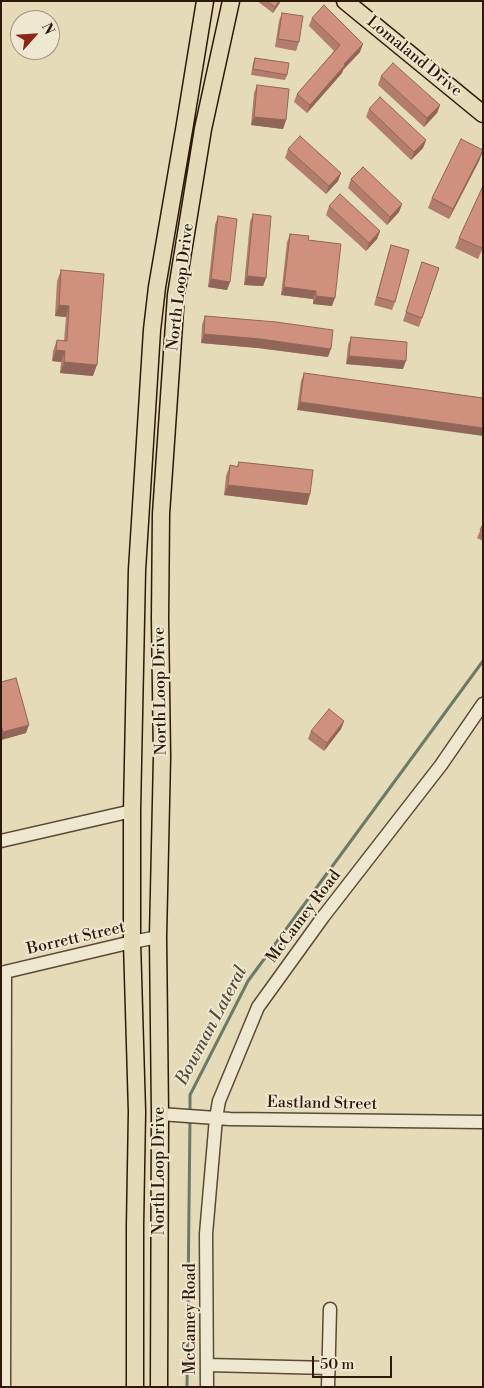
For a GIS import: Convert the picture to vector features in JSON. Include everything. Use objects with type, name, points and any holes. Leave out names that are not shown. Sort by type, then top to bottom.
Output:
[{"type":"main road","name":"North Loop Drive","points":[[135,1387],[137,1112],[132,942],[132,811],[136,614],[147,388],[158,287],[204,1]]},
{"type":"main road","name":"North Loop Drive","points":[[159,1387],[168,1114],[158,937],[162,757],[161,514],[176,295],[203,129],[231,1]]},
{"type":"main road","name":"Lomaland Drive","points":[[345,1],[483,114]]},
{"type":"main road","points":[[136,614],[160,618]]},
{"type":"street","name":"McCamey Road","points":[[207,1387],[206,1234],[212,1118],[258,1007],[323,916],[441,765],[483,704]]},
{"type":"street","points":[[1,840],[132,811]]},
{"type":"street","name":"Borrett Street","points":[[3,973],[158,937]]},
{"type":"street","points":[[3,973],[4,1387]]},
{"type":"street","name":"Eastland Street","points":[[168,1114],[212,1118],[483,1122]]},
{"type":"street","points":[[328,1387],[330,1309]]},
{"type":"street","points":[[208,1365],[329,1368]]},
{"type":"building","points":[[266,1],[279,1],[275,7]]},
{"type":"building","points":[[324,5],[363,44],[310,105],[297,94],[340,45],[312,18]]},
{"type":"building","points":[[282,13],[303,16],[299,42],[278,39]]},
{"type":"building","points":[[255,58],[289,63],[287,75],[253,69]]},
{"type":"building","points":[[393,63],[440,105],[427,118],[381,76]]},
{"type":"building","points":[[257,85],[289,89],[286,120],[254,117]]},
{"type":"building","points":[[380,97],[426,140],[414,152],[369,109]]},
{"type":"building","points":[[300,136],[341,173],[329,186],[288,149]]},
{"type":"building","points":[[461,139],[483,150],[453,209],[432,198]]},
{"type":"building","points":[[363,167],[402,204],[390,217],[351,179]]},
{"type":"building","points":[[483,186],[483,246],[482,248],[459,238]]},
{"type":"building","points":[[340,194],[380,231],[369,243],[329,206]]},
{"type":"building","points":[[253,214],[271,216],[266,278],[247,276]]},
{"type":"building","points":[[218,216],[237,219],[230,282],[211,279]]},
{"type":"building","points":[[290,234],[309,236],[308,240],[341,244],[335,298],[316,296],[316,291],[284,287]]},
{"type":"building","points":[[391,245],[409,250],[395,302],[377,297]]},
{"type":"building","points":[[422,262],[439,268],[422,318],[406,312]]},
{"type":"building","points":[[61,270],[104,274],[97,365],[64,362],[65,351],[56,350],[57,340],[67,341],[69,306],[59,305]]},
{"type":"building","points":[[205,316],[276,322],[333,330],[331,349],[261,339],[204,334]]},
{"type":"building","points":[[351,337],[407,342],[406,361],[349,356]]},
{"type":"building","points":[[304,373],[483,398],[483,428],[300,402]]},
{"type":"building","points":[[239,462],[313,470],[310,494],[228,485],[230,465],[238,467]]},
{"type":"building","points":[[16,678],[29,725],[3,732],[1,725],[1,682]]},
{"type":"building","points":[[329,709],[344,721],[327,743],[311,731]]},
{"type":"waterway","name":"Bowman Lateral","points":[[190,1112],[190,1095],[248,981],[483,661]]},
{"type":"waterway","name":"Bowman Lateral","points":[[187,1387],[190,1118]]}]
